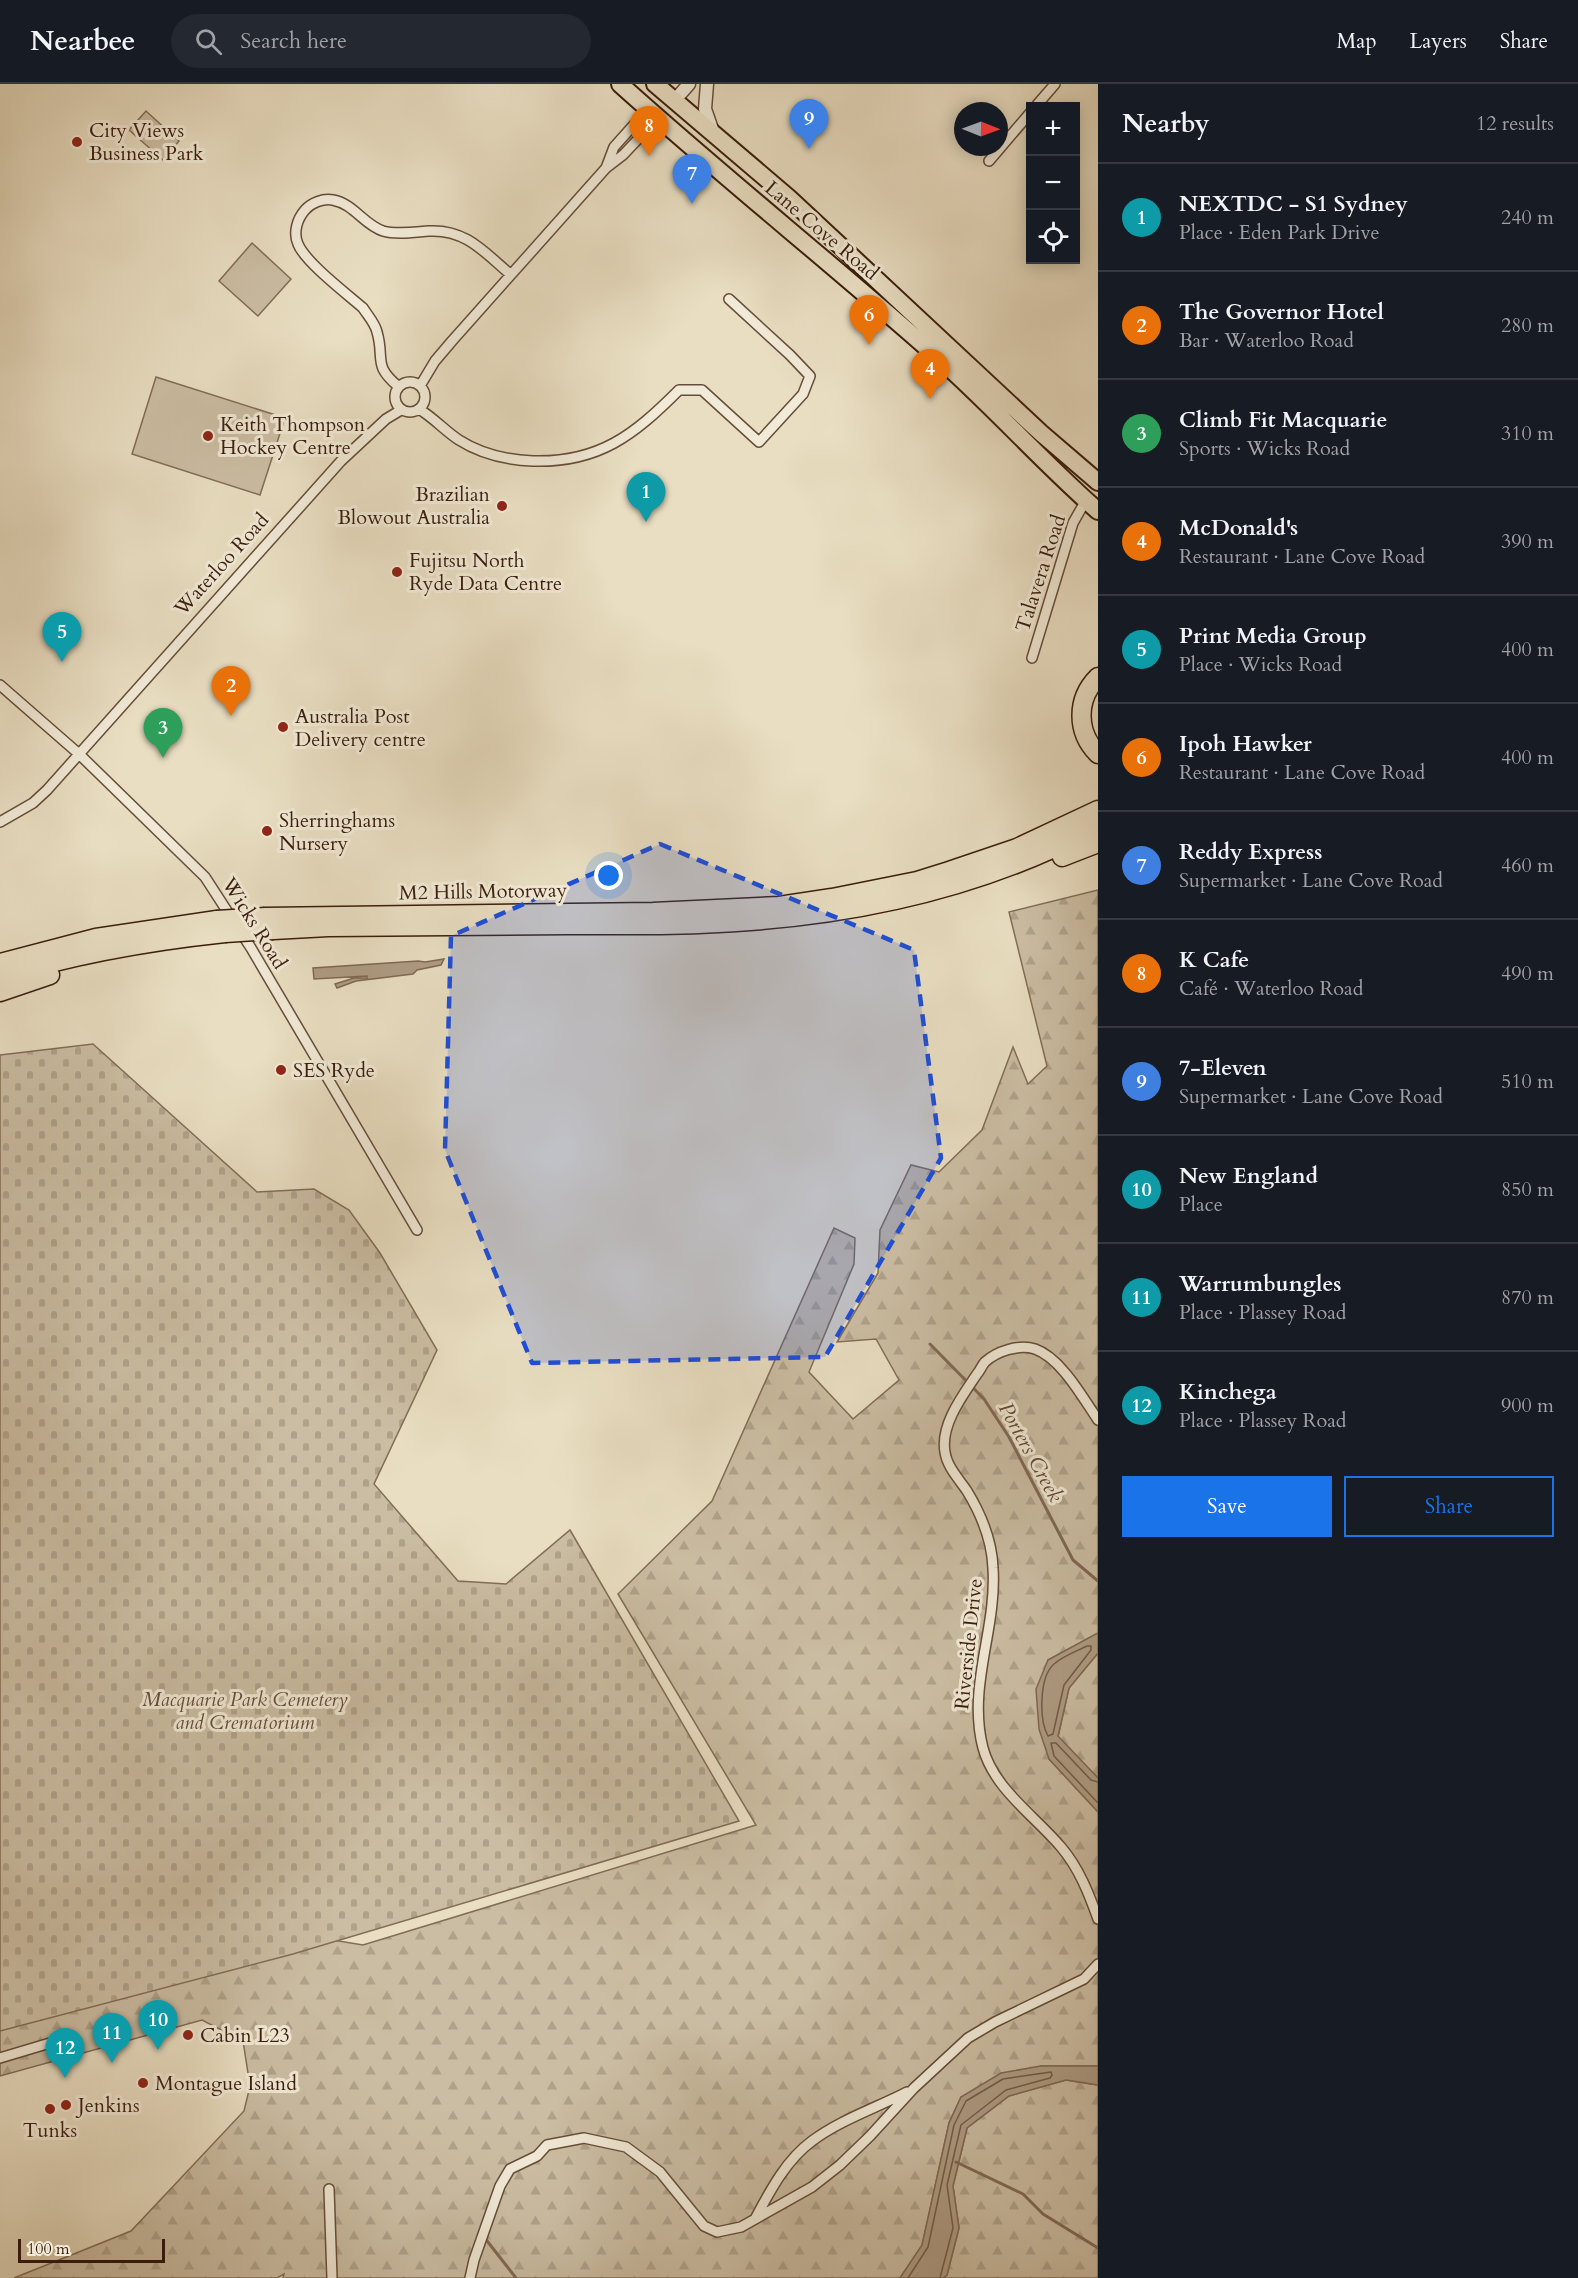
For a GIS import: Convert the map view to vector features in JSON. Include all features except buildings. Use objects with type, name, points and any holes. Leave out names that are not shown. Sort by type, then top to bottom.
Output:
[{"type":"highway","name":"Lane Cove Road","points":[[620,84],[935,354],[1092,506]]},
{"type":"highway","name":"Lane Cove Road","points":[[666,90],[716,137],[789,198],[1041,433],[1098,482]]},
{"type":"highway","points":[[653,114],[666,90]]},
{"type":"highway","points":[[1092,506],[1098,487]]},
{"type":"highway","points":[[1098,677],[1084,697],[1081,711],[1084,734],[1098,754]]},
{"type":"highway","name":"M2 Hills Motorway","points":[[0,963],[77,943],[221,926],[779,906],[843,896],[949,871],[1017,848],[1098,810]]},
{"type":"highway","name":"M2 Hills Motorway","points":[[269,923],[328,927],[748,922],[846,910],[955,886],[1014,865],[1098,826]]},
{"type":"highway","points":[[955,886],[982,888],[1098,843]]},
{"type":"highway","name":"M2 Hills Motorway","points":[[0,977],[109,949],[165,940],[221,926]]},
{"type":"highway","points":[[0,953],[18,948],[77,943]]},
{"type":"highway","points":[[0,992],[83,964],[109,949]]},
{"type":"street","points":[[666,90],[689,84]]},
{"type":"street","points":[[707,84],[705,109],[716,137]]},
{"type":"street","points":[[1039,102],[1055,84]]},
{"type":"street","points":[[420,386],[435,361],[606,168],[623,155],[653,114]]},
{"type":"street","points":[[988,161],[1026,118]]},
{"type":"street","points":[[399,387],[390,380],[380,363],[377,332],[370,317],[307,257],[298,245],[296,230],[298,219],[308,206],[324,200],[334,200],[349,207],[370,225],[389,232],[456,233],[468,239],[510,274]]},
{"type":"street","points":[[419,409],[459,440],[488,454],[519,461],[560,462],[592,454],[610,446],[629,434],[667,403],[679,390],[702,390],[759,442],[803,394],[810,376],[729,299]]},
{"type":"street","points":[[412,382],[420,386],[425,400],[419,409],[410,413],[397,406],[395,396],[399,387],[412,382]]},
{"type":"street","name":"Waterloo Road","points":[[0,822],[33,803],[47,790],[341,461],[386,419],[401,410]]},
{"type":"street","name":"Talavera Road","points":[[1032,658],[1074,523],[1092,506]]},
{"type":"street","name":"Wicks Road","points":[[0,685],[79,754],[206,877],[221,898],[417,1230]]},
{"type":"street","name":"Riverside Drive","points":[[1098,1420],[1066,1375],[1047,1355],[1025,1347],[1003,1352],[985,1362],[967,1389],[948,1426],[944,1449],[947,1460],[981,1517],[994,1570],[991,1607],[978,1684],[977,1711],[983,1750],[1004,1786],[1068,1855],[1084,1884],[1098,1920]]},
{"type":"street","points":[[470,2278],[500,2186],[510,2169],[537,2156],[547,2145],[584,2138],[626,2147],[660,2172],[699,2221],[717,2232],[741,2227],[812,2187],[840,2165],[914,2088],[975,2033],[1084,1979],[1098,1964]]},
{"type":"street","points":[[0,2058],[50,2043]]},
{"type":"street","points":[[755,2219],[772,2188],[792,2159],[812,2140],[914,2088]]},
{"type":"street","points":[[329,2189],[332,2278]]},
{"type":"highlighted area","points":[[660,844],[914,950],[941,1158],[825,1357],[532,1363],[445,1150],[451,936]]},
{"type":"green space","points":[[146,111],[179,141],[163,160],[129,130]]},
{"type":"green space","points":[[252,243],[291,279],[258,316],[219,281]]},
{"type":"green space","name":"Keith Thompson Hockey Centre","points":[[156,377],[285,418],[260,495],[132,454]]},
{"type":"green space","points":[[1098,890],[1098,1633],[1048,1660],[1049,1759],[1098,1812],[1098,2066],[1041,2066],[961,2097],[949,2123],[922,2246],[900,2278],[283,2278],[284,2274],[277,2278],[14,2278],[131,2231],[244,2111],[250,2086],[243,2041],[202,2020],[0,2076],[0,2026],[296,1934],[363,1945],[756,1825],[618,1594],[712,1501],[834,1228],[855,1238],[854,1264],[809,1372],[853,1419],[899,1380],[876,1339],[837,1342],[878,1273],[880,1230],[911,1165],[939,1172],[982,1130],[1013,1047],[1028,1084],[1047,1066],[1009,912]]},
{"type":"green space","name":"Macquarie Park Cemetery and Crematorium","points":[[93,1044],[257,1192],[314,1189],[349,1210],[380,1253],[437,1350],[374,1484],[458,1581],[506,1584],[570,1530],[739,1821],[293,1954],[0,2031],[0,1055]]},
{"type":"green space","points":[[1098,1653],[1098,1778],[1058,1737],[1069,1688]]},
{"type":"green space","points":[[1066,2080],[1098,2085],[1098,2278],[943,2278],[947,2275],[959,2228],[953,2186],[967,2128],[1009,2096]]},
{"type":"water","points":[[444,959],[441,965],[417,970],[413,974],[356,981],[337,988],[335,984],[354,978],[367,978],[367,976],[314,979],[313,968]]},
{"type":"water","points":[[1098,1633],[1098,1653],[1069,1688],[1058,1736],[1098,1778],[1098,1812],[1049,1759],[1039,1729],[1036,1689],[1048,1660]]},
{"type":"water","points":[[1041,2066],[1098,2066],[1098,2085],[1066,2080],[1009,2096],[967,2128],[953,2186],[959,2228],[947,2275],[943,2278],[900,2278],[922,2245],[949,2123],[961,2097],[1001,2073]]},
{"type":"waterway","name":"Porters Creek","points":[[930,1344],[984,1399],[1009,1437],[1073,1560],[1098,1581]]},
{"type":"waterway","points":[[956,2162],[1023,2194],[1043,2214],[1098,2248]]},
{"type":"waterway","points":[[484,2237],[516,2278]]},
{"type":"place","name":"City Views Business Park","points":[[77,142]]},
{"type":"place","name":"7-Eleven","points":[[809,149]]},
{"type":"place","name":"K Cafe","points":[[649,156]]},
{"type":"place","name":"Reddy Express","points":[[692,204]]},
{"type":"place","name":"Ipoh Hawker","points":[[869,345]]},
{"type":"place","name":"McDonald's","points":[[930,399]]},
{"type":"place","name":"Keith Thompson Hockey Centre","points":[[208,436]]},
{"type":"place","name":"Brazilian Blowout Australia","points":[[502,506]]},
{"type":"place","name":"NEXTDC - S1 Sydney","points":[[646,522]]},
{"type":"place","name":"Fujitsu North Ryde Data Centre","points":[[397,572]]},
{"type":"place","name":"Print Media Group","points":[[62,662]]},
{"type":"place","name":"The Governor Hotel","points":[[231,716]]},
{"type":"place","name":"Australia Post Delivery centre","points":[[283,727]]},
{"type":"place","name":"Climb Fit Macquarie","points":[[163,758]]},
{"type":"place","name":"Sherringhams Nursery","points":[[267,831]]},
{"type":"place","name":"SES Ryde","points":[[281,1070]]},
{"type":"place","name":"Cabin L23","points":[[188,2035]]},
{"type":"place","name":"New England","points":[[158,2050]]},
{"type":"place","name":"Warrumbungles","points":[[112,2063]]},
{"type":"place","name":"Kinchega","points":[[65,2078]]},
{"type":"place","name":"Montague Island","points":[[143,2083]]},
{"type":"place","name":"Jenkins","points":[[66,2105]]},
{"type":"place","name":"Tunks","points":[[50,2109]]}]
